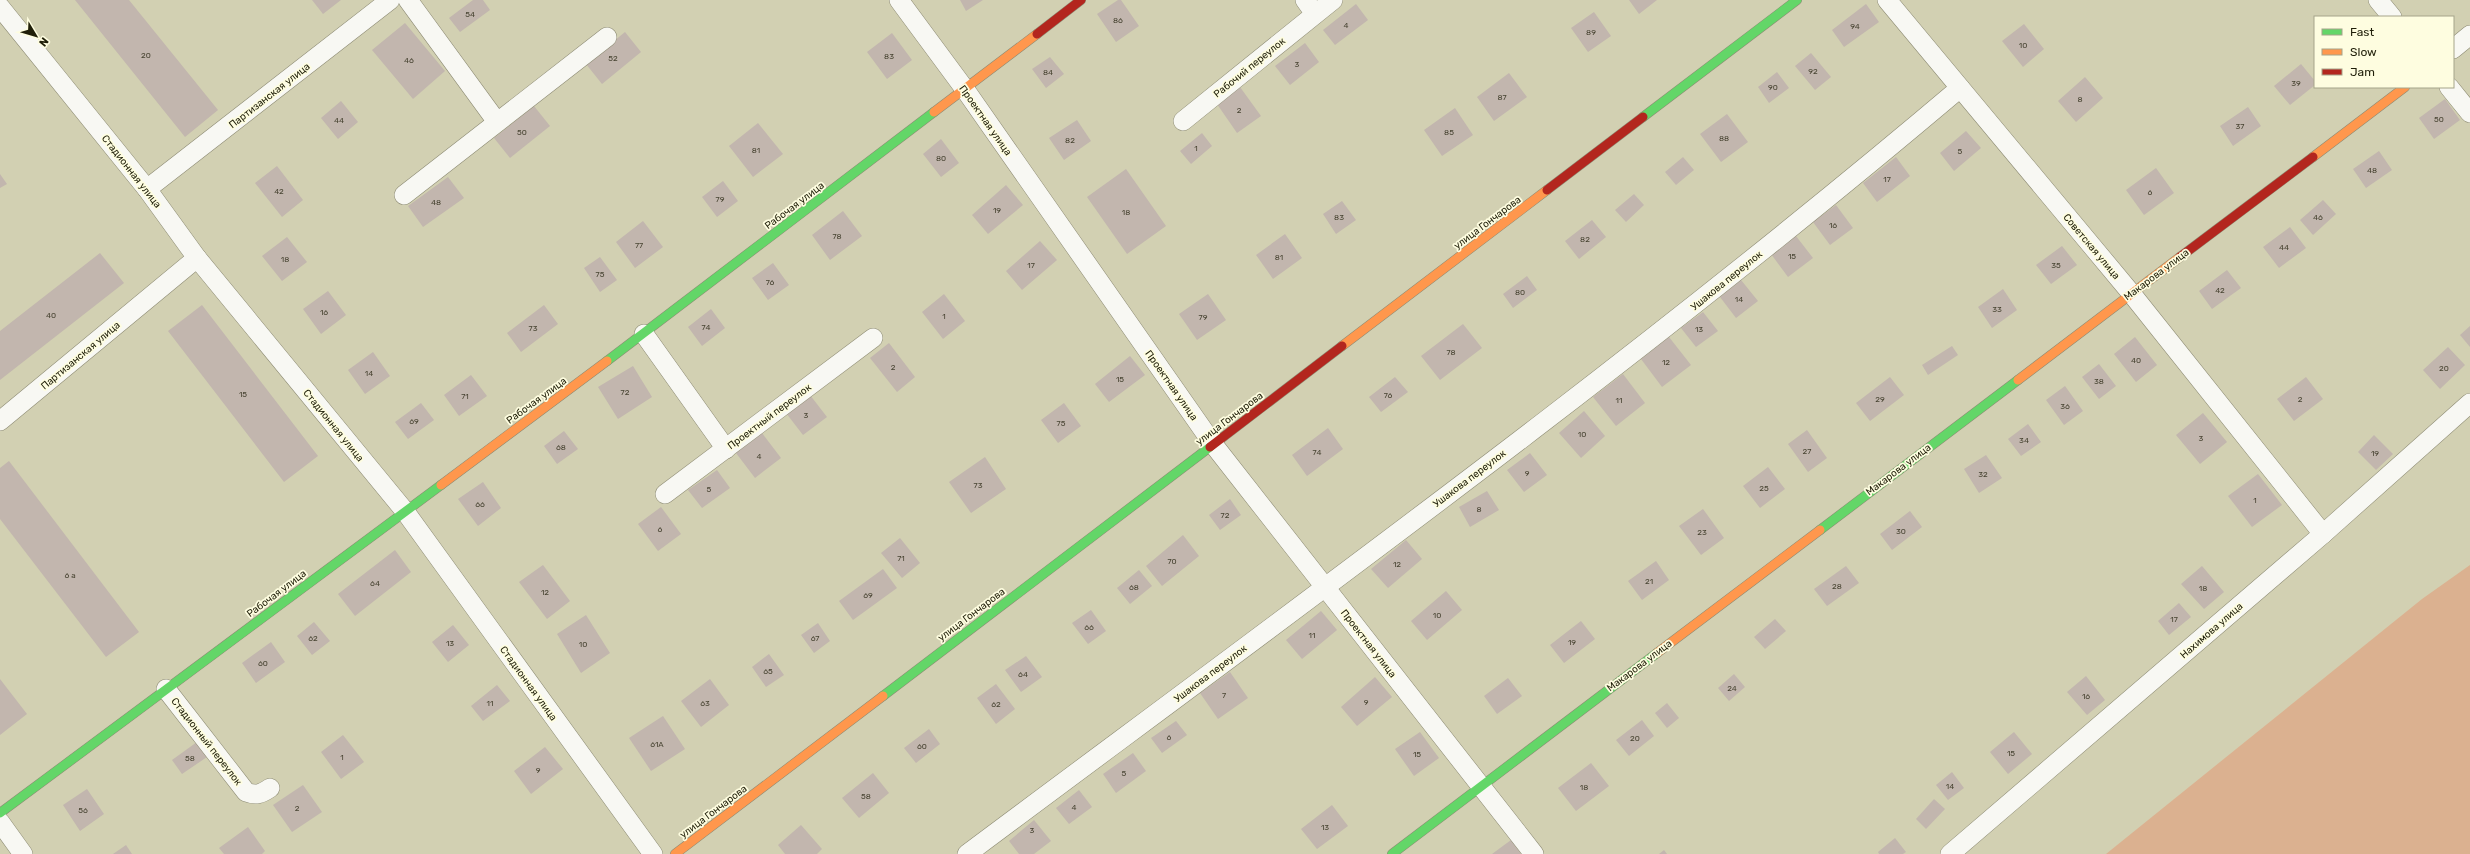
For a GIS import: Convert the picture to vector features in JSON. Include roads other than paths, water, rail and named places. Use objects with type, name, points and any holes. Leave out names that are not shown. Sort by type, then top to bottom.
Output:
[{"type":"street","name":"Партизанская улица","points":[[147,189],[390,0]]},
{"type":"street","points":[[408,0],[496,122]]},
{"type":"street","name":"Проектная улица","points":[[899,0],[964,88],[1213,444],[1534,854]]},
{"type":"street","name":"Рабочая улица","points":[[0,812],[404,510],[644,334],[1081,0]]},
{"type":"street","name":"Рабочий переулок","points":[[1183,121],[1310,7],[1333,0]]},
{"type":"street","name":"улица Гончарова","points":[[675,854],[1796,0]]},
{"type":"street","name":"Советская улица","points":[[1887,0],[2131,293],[2323,534]]},
{"type":"street","points":[[2378,0],[2391,16]]},
{"type":"street","name":"Стадионная улица","points":[[0,7],[147,189],[197,258],[404,510],[653,854]]},
{"type":"street","points":[[2454,48],[2470,35]]},
{"type":"street","points":[[404,195],[606,37]]},
{"type":"street","name":"Ушакова переулок","points":[[967,854],[1325,587],[1620,364],[1872,163],[1960,88]]},
{"type":"street","name":"Макарова улица","points":[[1392,854],[1480,785],[2404,88]]},
{"type":"street","points":[[2450,88],[2470,113]]},
{"type":"street","name":"Партизанская улица","points":[[0,421],[197,258]]},
{"type":"street","points":[[644,334],[726,448]]},
{"type":"street","name":"Проектный переулок","points":[[665,494],[873,338]]},
{"type":"street","name":"Нахимова улица","points":[[1950,854],[2323,534],[2470,403]]},
{"type":"street","name":"Стадионный переулок","points":[[166,689],[246,792],[254,795],[263,793],[270,788]]},
{"type":"street","points":[[0,822],[23,854]]}]
